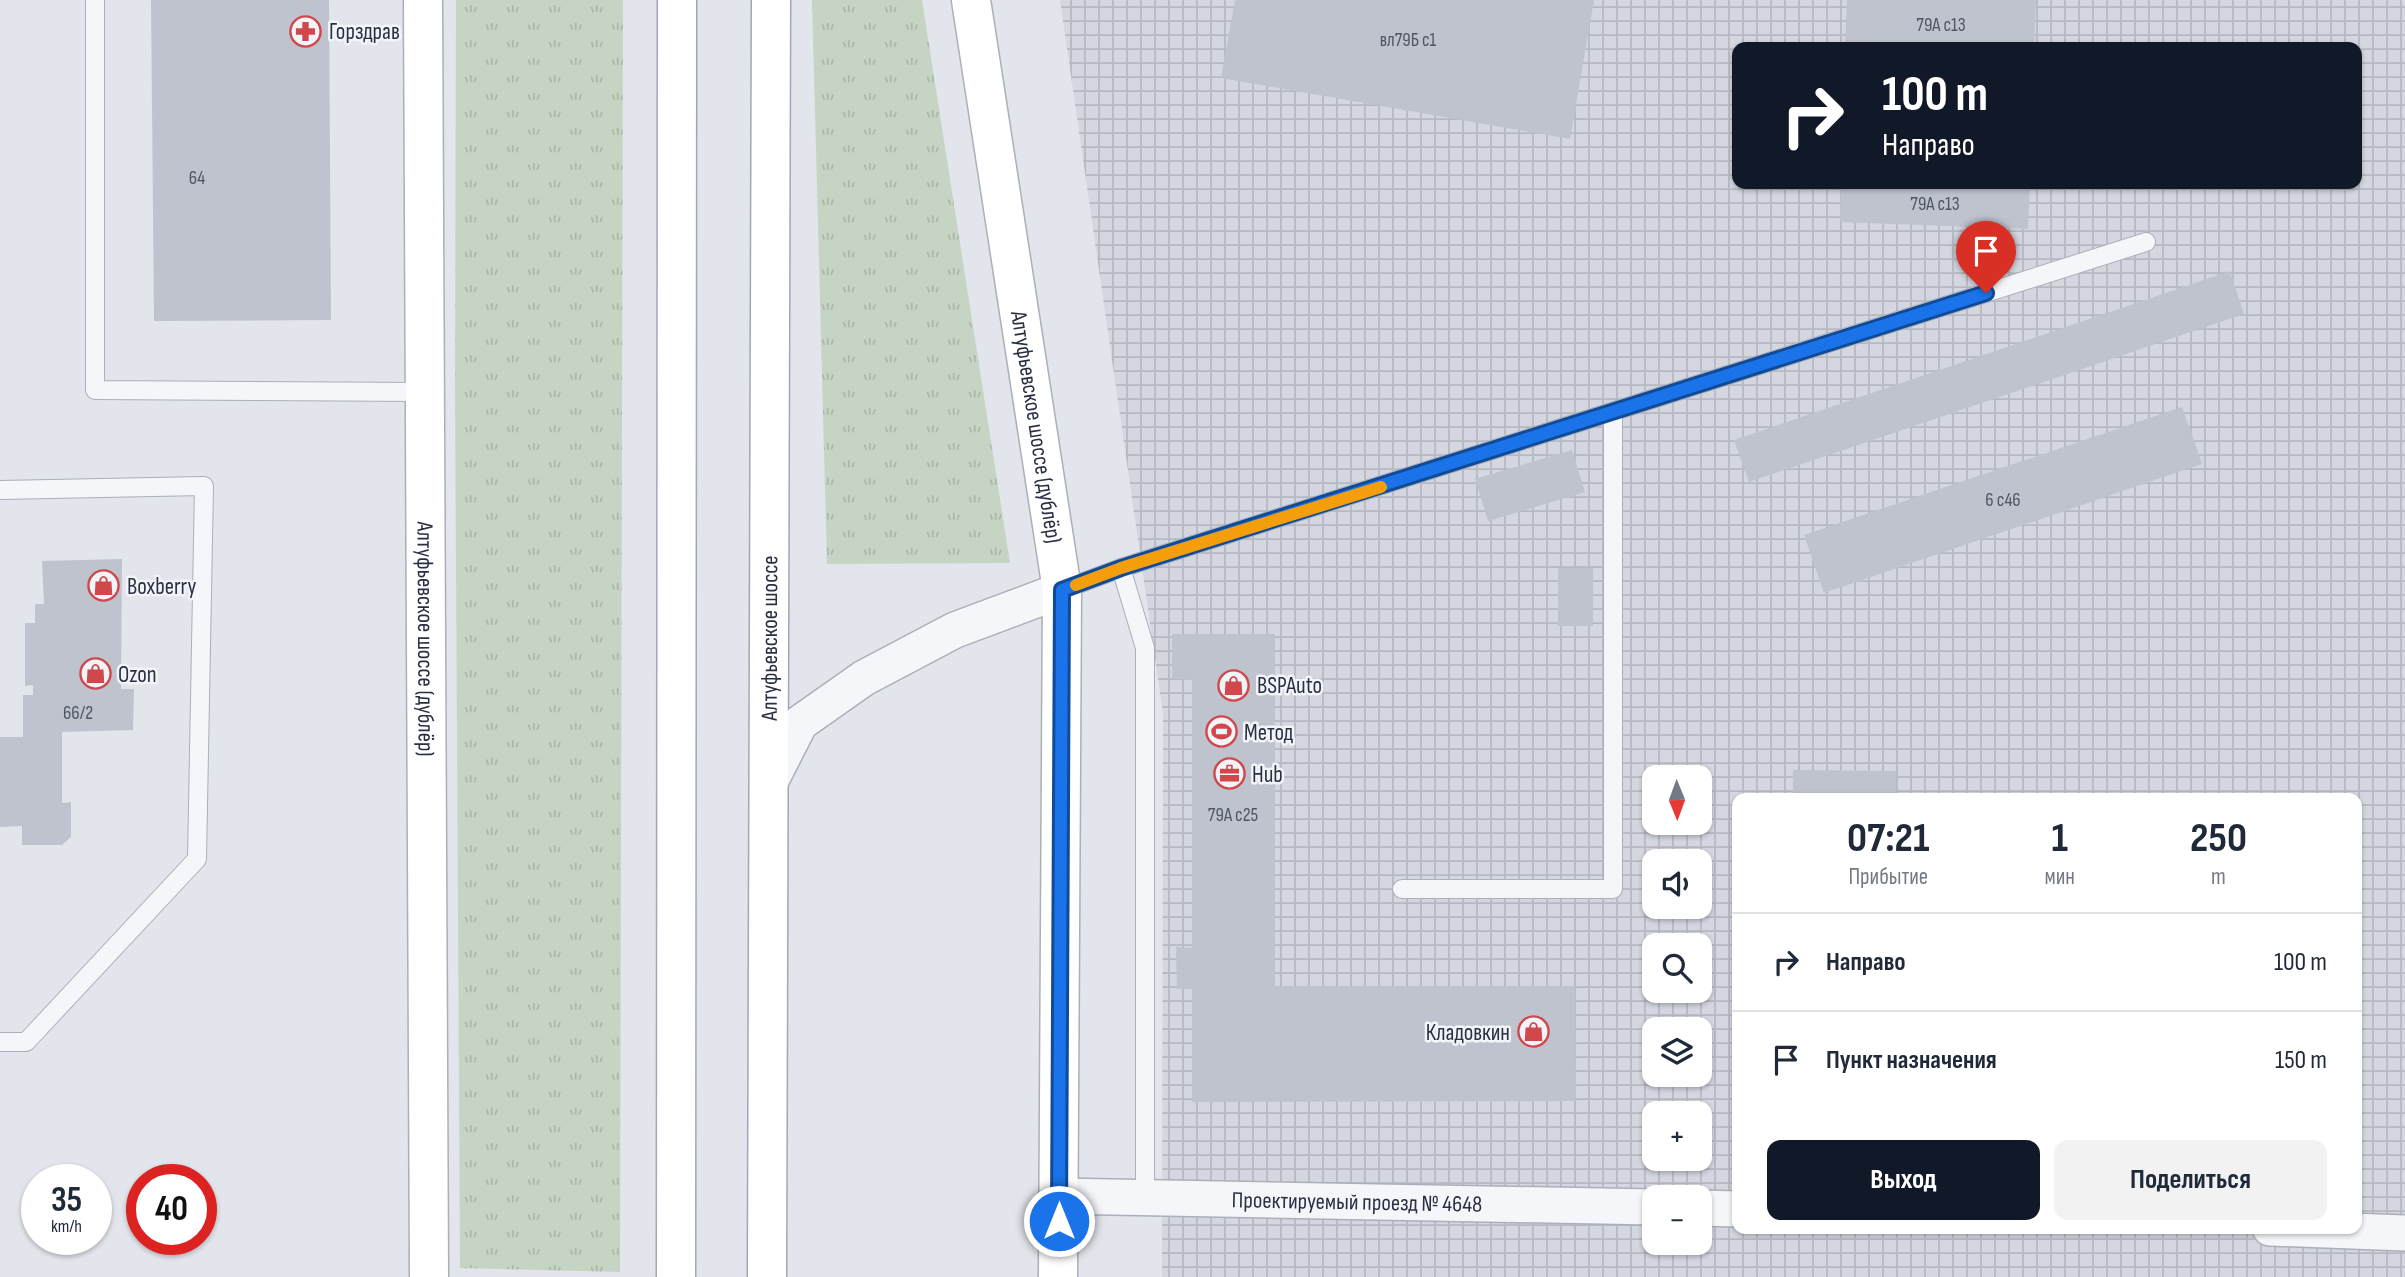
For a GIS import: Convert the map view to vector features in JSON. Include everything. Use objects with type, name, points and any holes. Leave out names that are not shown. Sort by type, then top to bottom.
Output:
[{"type":"main road","name":"Алтуфьевское шоссе (дублёр)","points":[[423,0],[429,1277]]},
{"type":"main road","points":[[676,1277],[677,0]]},
{"type":"main road","name":"Алтуфьевское шоссе","points":[[766,1277],[771,0]]},
{"type":"main road","name":"Алтуфьевское шоссе (дублёр)","points":[[971,0],[1062,590],[1058,1277]]},
{"type":"street","points":[[769,782],[800,723],[864,678],[955,630],[1062,590]]},
{"type":"street","name":"Проектируемый проезд № 4648","points":[[1059,1196],[1642,1207]]},
{"type":"street","points":[[1712,1208],[1732,1209]]},
{"type":"street","points":[[2362,1231],[2405,1233]]},
{"type":"lane","points":[[95,0],[95,390],[424,392]]},
{"type":"lane","points":[[1062,590],[1121,568],[2146,242]]},
{"type":"lane","points":[[1402,889],[1613,888],[1613,412]]},
{"type":"lane","points":[[0,490],[204,486],[197,859],[26,1042],[0,1042]]},
{"type":"lane","points":[[1121,568],[1144,648],[1145,1198]]},
{"type":"shaded area","points":[[1060,0],[2405,0],[2405,1277],[1162,1277],[1163,713]]},
{"type":"green space","points":[[456,0],[623,0],[620,1272],[460,1268],[455,389]]},
{"type":"green space","points":[[812,0],[922,0],[1010,563],[827,564]]},
{"type":"building","points":[[151,0],[329,0],[331,320],[154,321]]},
{"type":"building","points":[[1235,0],[1594,0],[1570,139],[1221,78]]},
{"type":"building","points":[[1847,0],[2036,0],[2034,42],[1845,42]]},
{"type":"building","points":[[1841,189],[2030,189],[2028,229],[1840,222]]},
{"type":"building","points":[[2230,271],[2244,314],[1749,482],[1734,440]]},
{"type":"building","points":[[2182,407],[2202,464],[1824,593],[1804,535]]},
{"type":"building","points":[[1572,450],[1585,492],[1488,521],[1475,479]]},
{"type":"building","points":[[122,559],[121,689],[134,689],[133,730],[62,732],[62,803],[71,802],[71,837],[62,845],[22,845],[22,826],[0,827],[0,737],[23,737],[23,695],[33,695],[33,685],[25,686],[25,623],[35,623],[35,604],[44,604],[42,561]]},
{"type":"building","points":[[1558,568],[1593,568],[1593,626],[1558,626]]},
{"type":"building","points":[[1172,634],[1275,634],[1275,986],[1575,986],[1576,1101],[1192,1102],[1192,989],[1177,989],[1176,947],[1192,948],[1192,680],[1172,679]]},
{"type":"building","points":[[1793,770],[1896,771],[1896,793],[1793,793]]},
{"type":"slow traffic","points":[[1076,585],[1121,568],[1381,487]]},
{"type":"place","name":"Горздрав","points":[[306,31]]},
{"type":"place","name":"Boxberry","points":[[104,586]]},
{"type":"place","name":"Ozon","points":[[95,674]]},
{"type":"place","name":"BSPAuto","points":[[1234,685]]},
{"type":"place","name":"Метод","points":[[1221,732]]},
{"type":"place","name":"Hub","points":[[1229,774]]},
{"type":"place","name":"Кладовкин","points":[[1533,1032]]},
{"type":"route","points":[[1059,1221],[1062,590],[1121,568],[1986,293]]}]
